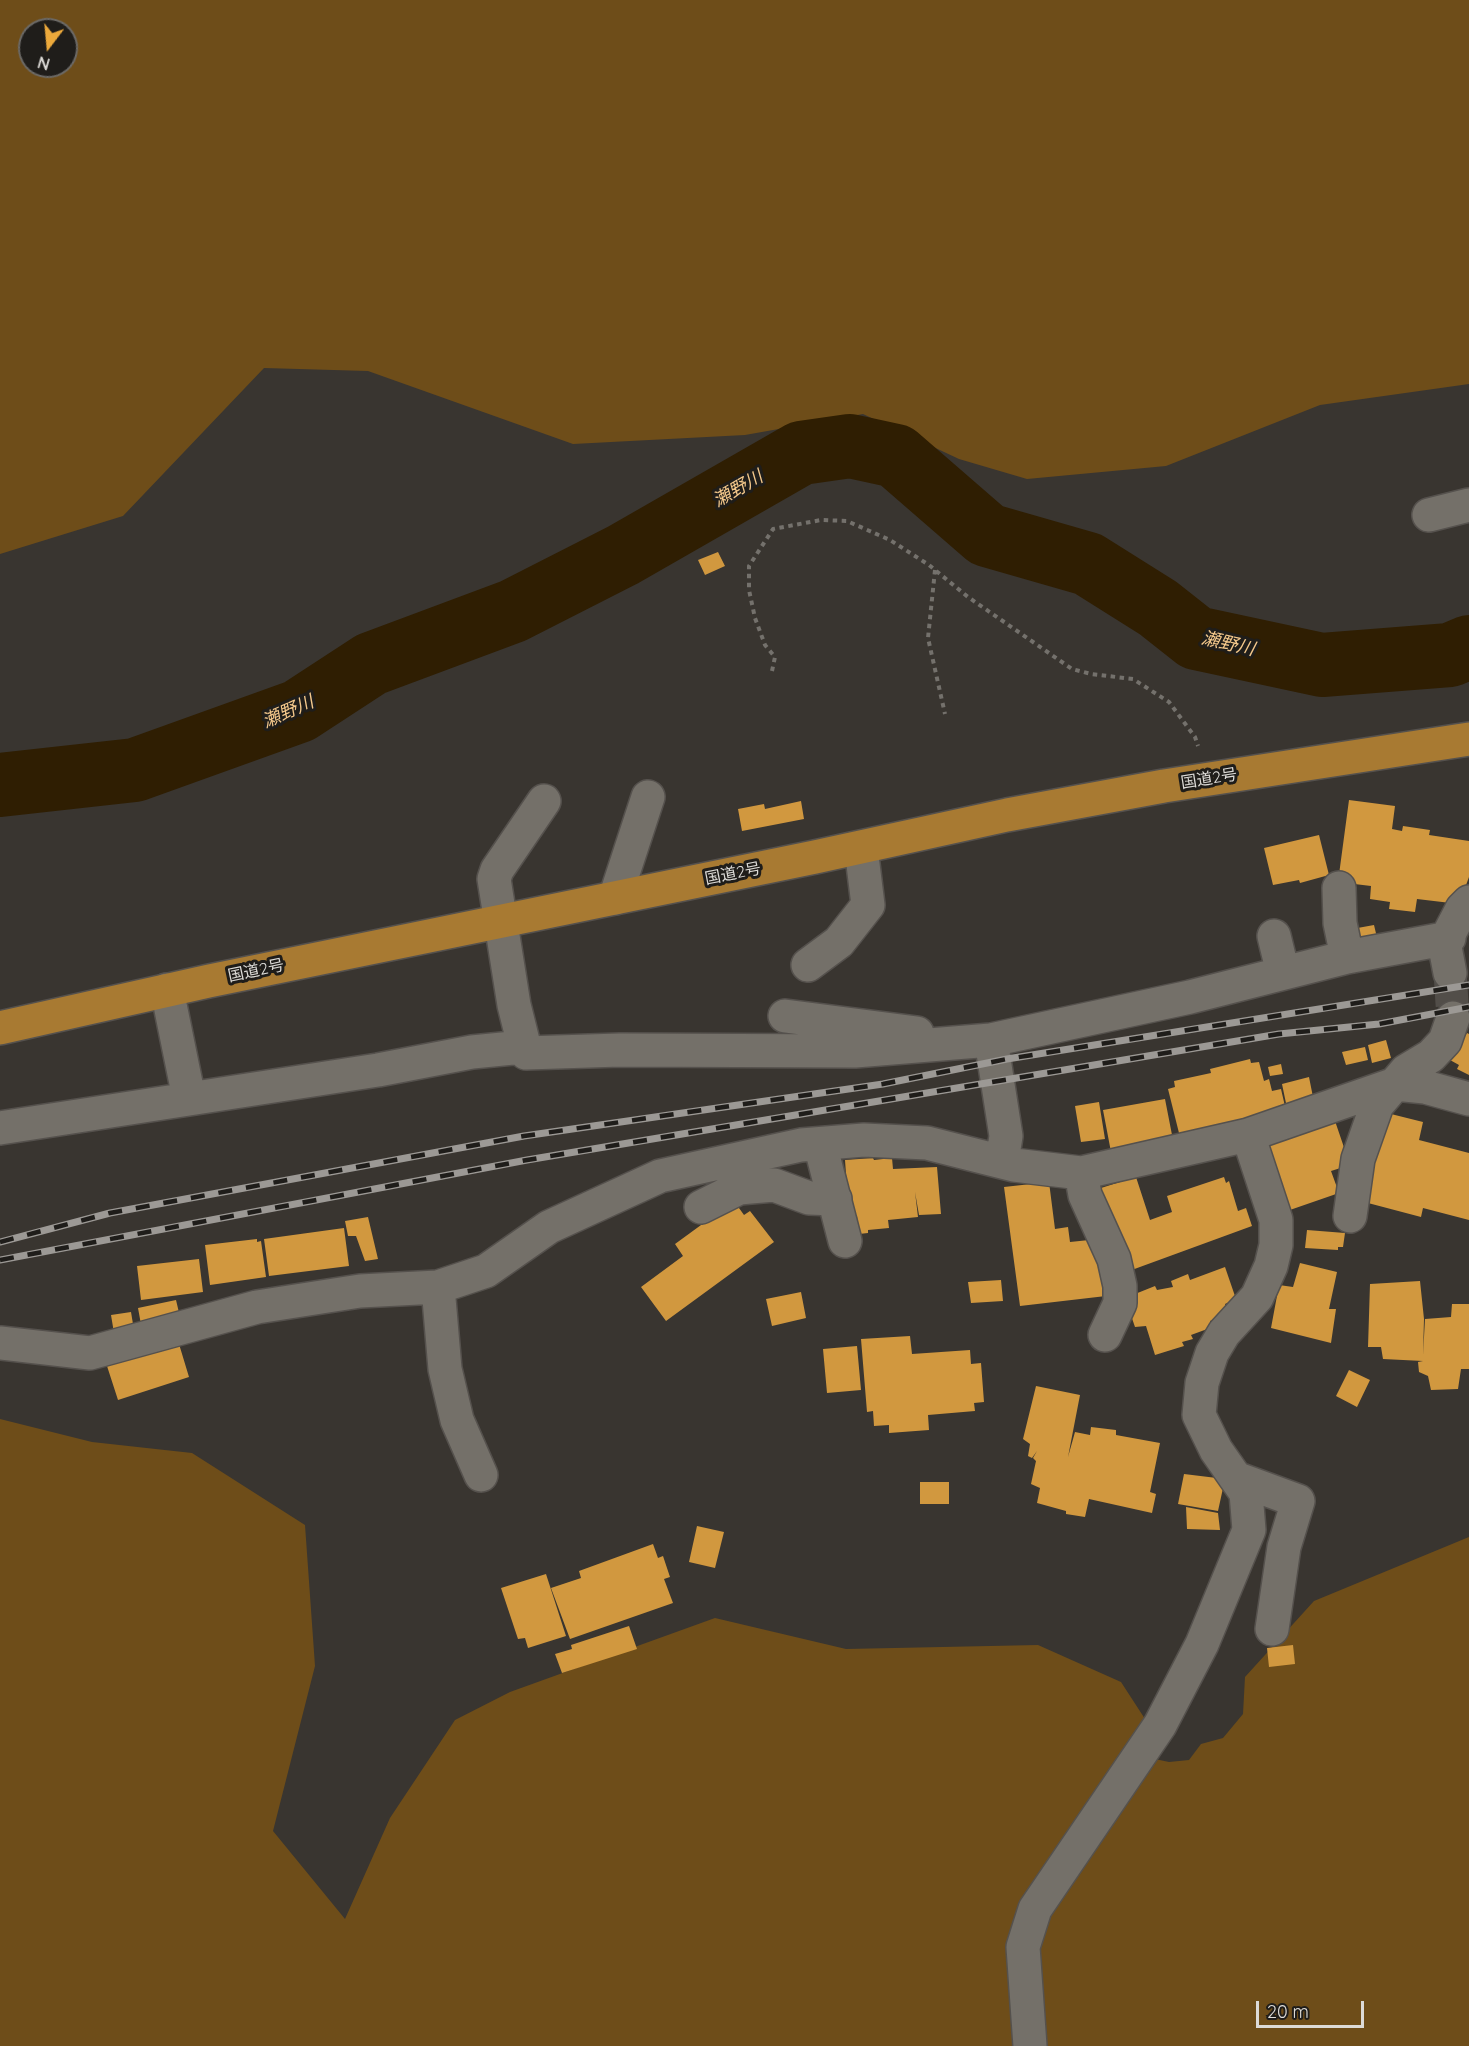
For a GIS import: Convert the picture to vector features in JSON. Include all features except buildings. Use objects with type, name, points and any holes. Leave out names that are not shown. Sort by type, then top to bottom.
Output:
[{"type":"highway","name":"国道2号","points":[[0,1028],[167,990],[861,848],[1018,813],[1207,779],[1469,740]]},
{"type":"street","points":[[1429,515],[1469,505]]},
{"type":"street","points":[[615,898],[648,797]]},
{"type":"street","points":[[544,801],[497,870],[494,879],[523,1047],[526,1053],[620,1050],[803,1052],[991,1040],[1190,997],[1347,957],[1449,938]]},
{"type":"street","points":[[808,965],[839,942],[868,905],[861,848]]},
{"type":"street","points":[[1339,888],[1340,923],[1347,957]]},
{"type":"street","points":[[1450,973],[1445,947],[1462,909],[1469,902]]},
{"type":"street","points":[[1274,936],[1283,973]]},
{"type":"street","points":[[167,990],[189,1098]]},
{"type":"street","points":[[785,1016],[919,1033],[939,1045]]},
{"type":"street","points":[[1350,1216],[1358,1159],[1365,1133],[1377,1105],[1406,1071],[1431,1056],[1445,1041],[1453,1018]]},
{"type":"street","points":[[991,1040],[1006,1136],[1002,1162]]},
{"type":"street","points":[[0,1128],[378,1070],[472,1052],[523,1047]]},
{"type":"street","points":[[0,1343],[90,1353],[257,1307],[360,1291],[383,1278],[438,1287],[486,1271],[549,1227],[660,1176],[801,1145],[864,1140],[927,1143],[1002,1162],[1081,1173],[1248,1135],[1395,1084],[1425,1087],[1469,1099]]},
{"type":"street","points":[[1030,2046],[1023,1947],[1035,1909],[1160,1725],[1202,1644],[1249,1530],[1246,1493],[1216,1450],[1199,1414],[1202,1383],[1212,1353],[1224,1333],[1257,1297],[1271,1266],[1276,1245],[1276,1220],[1248,1135]]},
{"type":"street","points":[[820,1144],[845,1241]]},
{"type":"street","points":[[1081,1173],[1085,1195],[1114,1259],[1120,1286],[1120,1303],[1106,1335]]},
{"type":"street","points":[[701,1207],[739,1188],[774,1185],[809,1198],[834,1199]]},
{"type":"street","points":[[438,1287],[445,1369],[457,1420],[481,1475]]},
{"type":"street","points":[[1238,1479],[1299,1501],[1284,1547],[1272,1629]]},
{"type":"path","points":[[772,671],[775,657],[765,645],[755,618],[749,590],[749,566],[773,529],[821,520],[847,521],[890,540],[935,569],[968,597],[1072,669],[1091,674],[1133,679],[1169,702],[1195,737],[1207,779]]},
{"type":"path","points":[[935,569],[928,638],[945,714]]},
{"type":"shaded area","points":[[0,0],[1469,0],[1469,384],[1320,405],[1166,466],[1027,479],[959,459],[863,414],[745,435],[573,444],[368,371],[264,368],[123,516],[0,554]]},
{"type":"shaded area","points":[[0,1419],[92,1442],[192,1453],[305,1525],[315,1666],[273,1831],[345,1919],[390,1818],[455,1720],[510,1692],[715,1618],[846,1649],[1038,1645],[1121,1682],[1147,1722],[1150,1758],[1169,1762],[1189,1760],[1201,1744],[1223,1738],[1243,1714],[1245,1677],[1314,1601],[1469,1537],[1469,2046],[0,2046]]},
{"type":"waterway","name":"瀬野川","points":[[0,785],[135,770],[299,711],[371,664],[513,611],[623,555],[801,453],[850,446],[896,456],[987,535],[1088,564],[1158,608],[1196,638],[1322,665],[1450,655],[1469,647]]},
{"type":"tunnel","points":[[1450,973],[1453,1018]]},
{"type":"railway","points":[[0,1242],[110,1213],[524,1136],[883,1084],[1007,1059],[1469,985]]},
{"type":"railway","points":[[0,1260],[527,1160],[1279,1034],[1379,1024],[1469,1007]]}]
